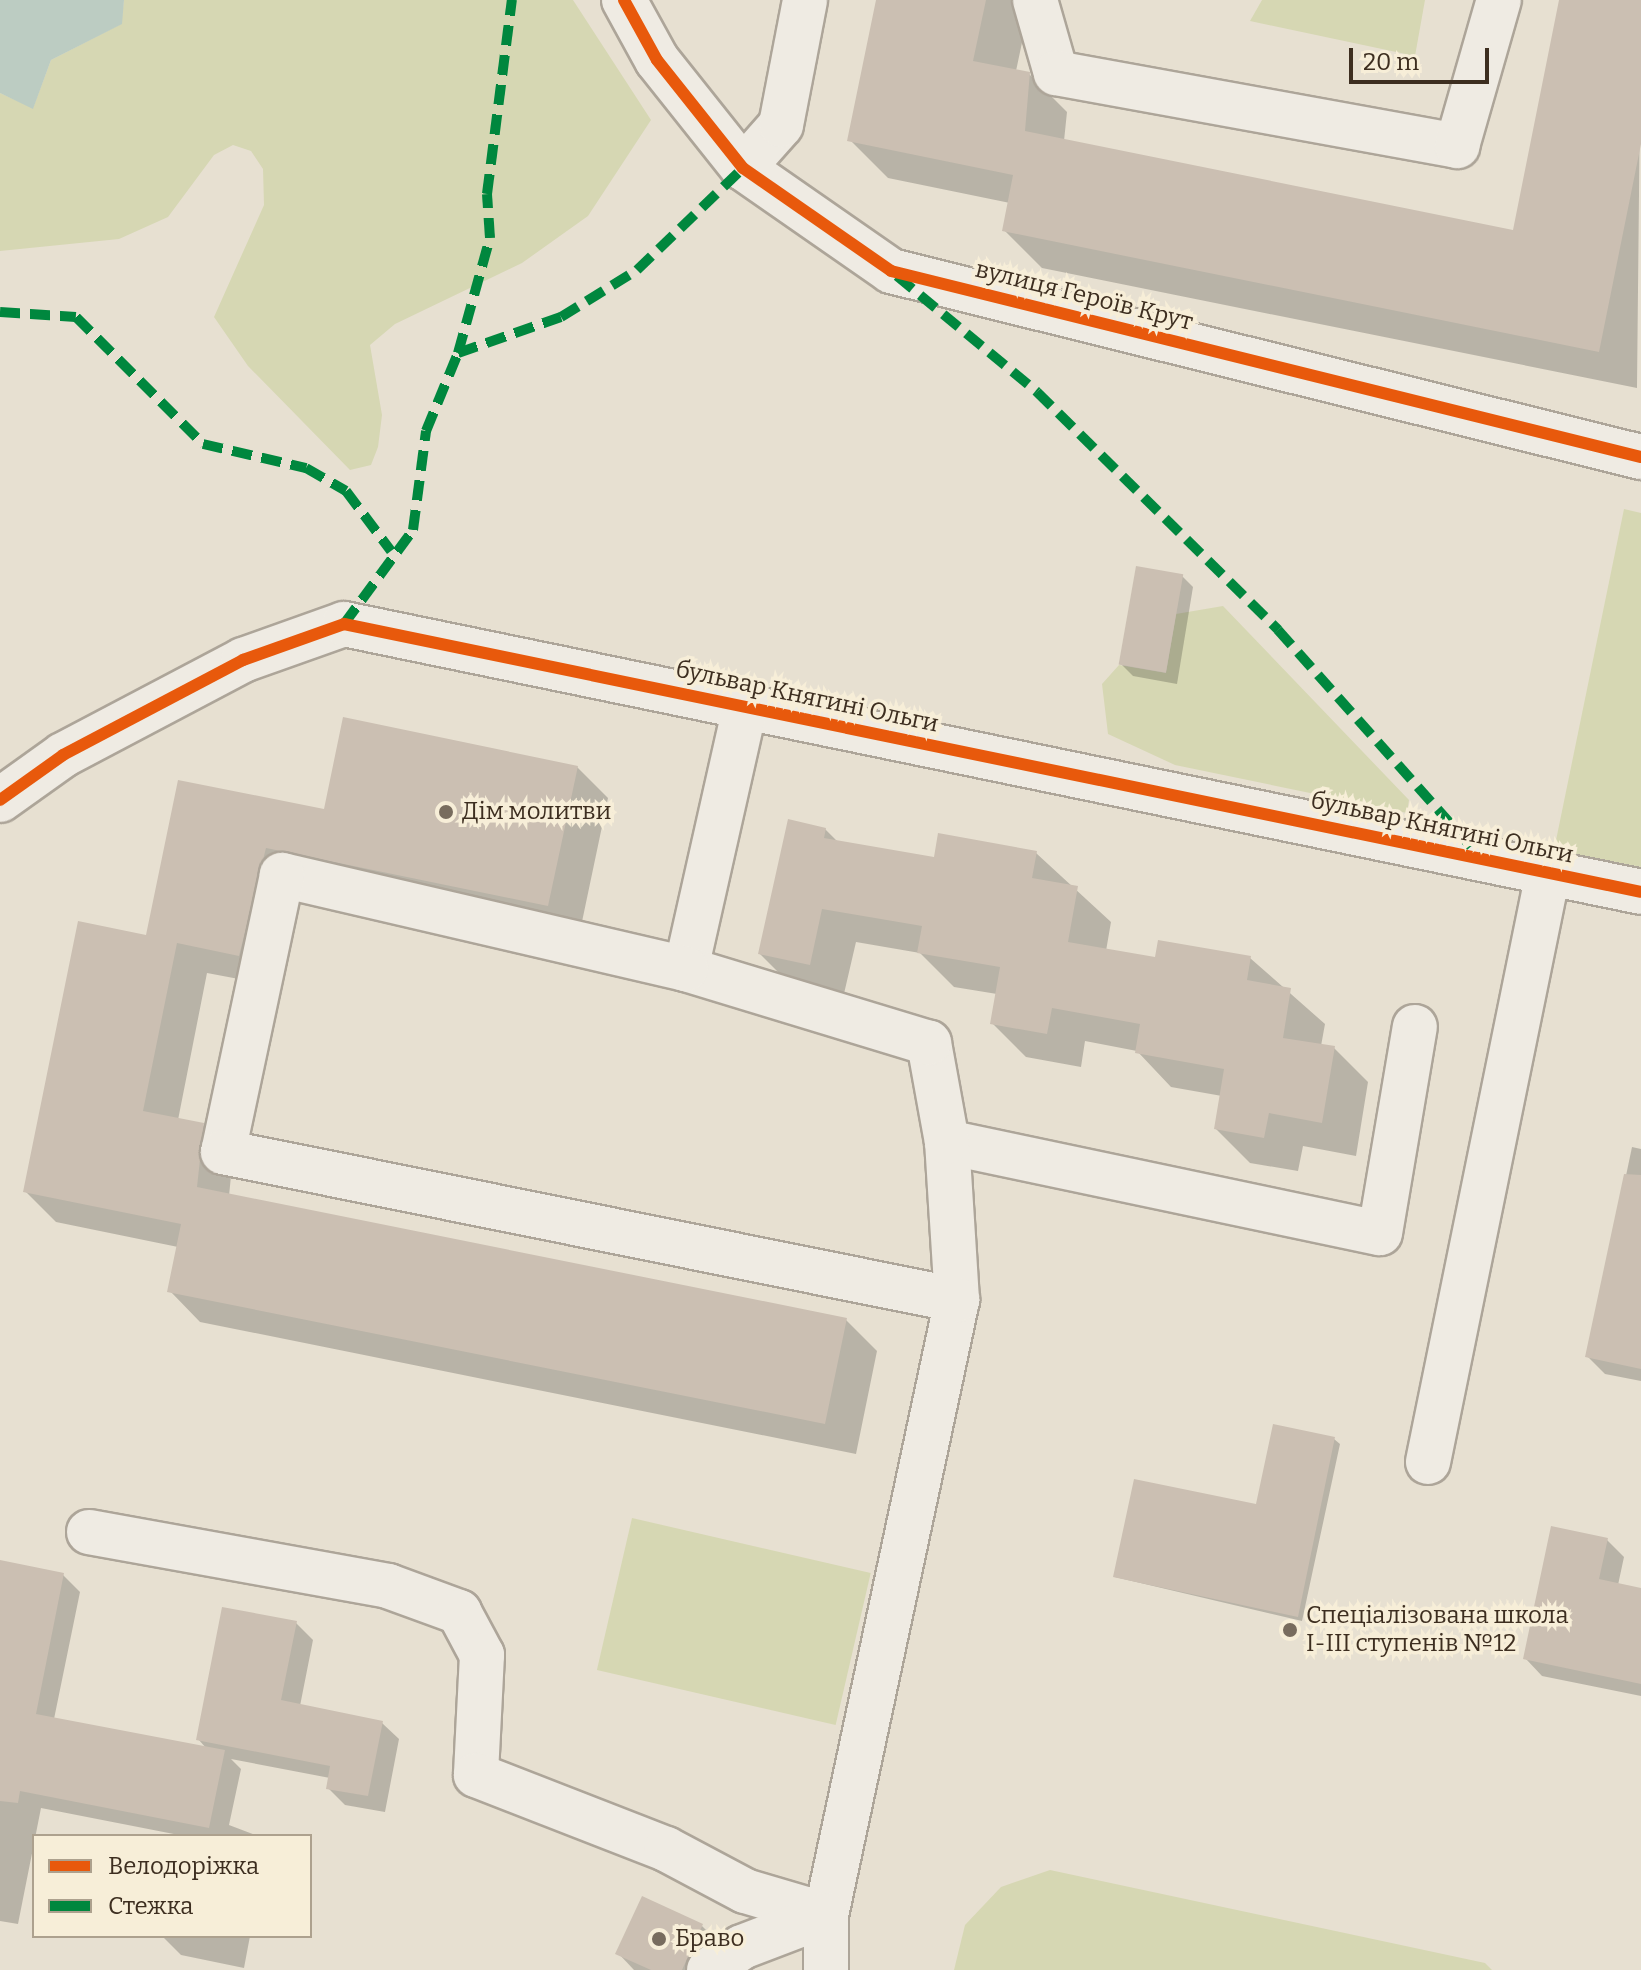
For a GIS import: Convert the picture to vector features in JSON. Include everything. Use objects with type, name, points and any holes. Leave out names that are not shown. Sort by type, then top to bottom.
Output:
[{"type":"street","name":"вулиця Героїв Крут","points":[[624,0],[657,60],[743,168],[891,271],[1638,445]]},
{"type":"street","points":[[743,168],[781,125],[805,0]]},
{"type":"street","points":[[1035,0],[1056,73],[1457,146],[1499,0]]},
{"type":"street","name":"бульвар Княгині Ольги","points":[[0,800],[63,755],[243,660],[344,624],[1641,892]]},
{"type":"street","points":[[686,969],[745,707]]},
{"type":"street","points":[[1428,1462],[1548,873]]},
{"type":"street","points":[[826,1970],[826,1915],[957,1300],[947,1142],[929,1043],[686,969],[282,875],[223,1152],[957,1300]]},
{"type":"street","points":[[947,1142],[1380,1233],[1415,1027]]},
{"type":"street","points":[[89,1532],[388,1586],[459,1612],[482,1655],[476,1775],[666,1849],[745,1891],[826,1915]]},
{"type":"street","points":[[709,1970],[742,1947],[826,1915]]},
{"type":"green space","points":[[124,0],[573,0],[651,120],[588,216],[522,263],[395,324],[370,345],[382,415],[378,447],[371,465],[350,470],[248,366],[214,317],[264,205],[263,169],[251,151],[233,145],[214,155],[168,217],[119,239],[0,251],[0,93],[33,108],[51,60],[121,24]]},
{"type":"green space","points":[[1262,0],[1425,0],[1415,56],[1250,21]]},
{"type":"green space","points":[[1624,509],[1641,513],[1641,867],[1554,850]]},
{"type":"green space","points":[[1223,606],[1409,800],[1407,813],[1175,765],[1108,734],[1102,684],[1119,665],[1166,673],[1176,614]]},
{"type":"green space","points":[[632,1518],[871,1573],[836,1725],[597,1670]]},
{"type":"green space","points":[[1050,1870],[1485,1963],[1492,1970],[954,1970],[965,1925],[1001,1887]]},
{"type":"shaded area","points":[[0,0],[124,0],[122,24],[51,60],[33,109],[0,93]]},
{"type":"building","points":[[876,0],[986,0],[973,61],[1030,72],[1025,131],[1513,230],[1559,0],[1641,0],[1641,144],[1599,352],[1002,231],[1013,175],[847,141]]},
{"type":"building","points":[[1136,566],[1183,574],[1166,673],[1119,664]]},
{"type":"building","points":[[343,717],[578,766],[548,906],[266,848],[239,956],[177,943],[143,1111],[204,1123],[197,1187],[847,1318],[825,1424],[167,1292],[181,1224],[23,1192],[78,921],[146,935],[178,780],[324,809]]},
{"type":"building","points":[[788,819],[826,828],[824,838],[934,857],[938,833],[1037,851],[1032,878],[1078,886],[1068,942],[1155,957],[1158,940],[1251,956],[1247,980],[1291,988],[1283,1038],[1335,1046],[1322,1123],[1269,1113],[1264,1138],[1214,1129],[1224,1069],[1135,1053],[1140,1024],[1052,1008],[1047,1034],[990,1024],[1000,967],[917,953],[922,926],[822,909],[810,965],[758,954]]},
{"type":"building","points":[[1624,1174],[1641,1175],[1641,1369],[1585,1357]]},
{"type":"building","points":[[1273,1424],[1335,1437],[1298,1617],[1113,1577],[1134,1479],[1256,1504]]},
{"type":"building","points":[[1551,1526],[1608,1538],[1599,1579],[1641,1588],[1641,1684],[1523,1659]]},
{"type":"building","points":[[0,1560],[64,1573],[36,1714],[225,1750],[209,1828],[20,1791],[18,1803],[0,1801]]},
{"type":"building","points":[[222,1607],[297,1621],[281,1700],[383,1721],[368,1796],[326,1789],[330,1766],[196,1740]]},
{"type":"building","name":"Браво","points":[[642,1896],[703,1924],[682,1970],[651,1970],[615,1954]]},
{"type":"marked path","points":[[458,353],[490,238],[487,194],[512,0]]},
{"type":"marked path","points":[[344,624],[413,530],[426,431],[458,353],[561,317],[637,270],[743,168]]},
{"type":"marked path","points":[[897,276],[1037,392],[1278,630],[1480,857]]},
{"type":"marked path","points":[[0,312],[76,317],[203,444],[306,468],[346,491],[391,551]]},
{"type":"cycle path","points":[[624,0],[657,60],[743,168],[891,271],[1641,457]]},
{"type":"cycle path","points":[[0,800],[63,755],[243,660],[344,624],[1641,892]]},
{"type":"place","name":"Дім молитви","points":[[446,812]]},
{"type":"place","name":"Спеціалізована школа І-ІІІ ступенів №12","points":[[1290,1630]]},
{"type":"place","name":"Браво","points":[[659,1939]]}]
